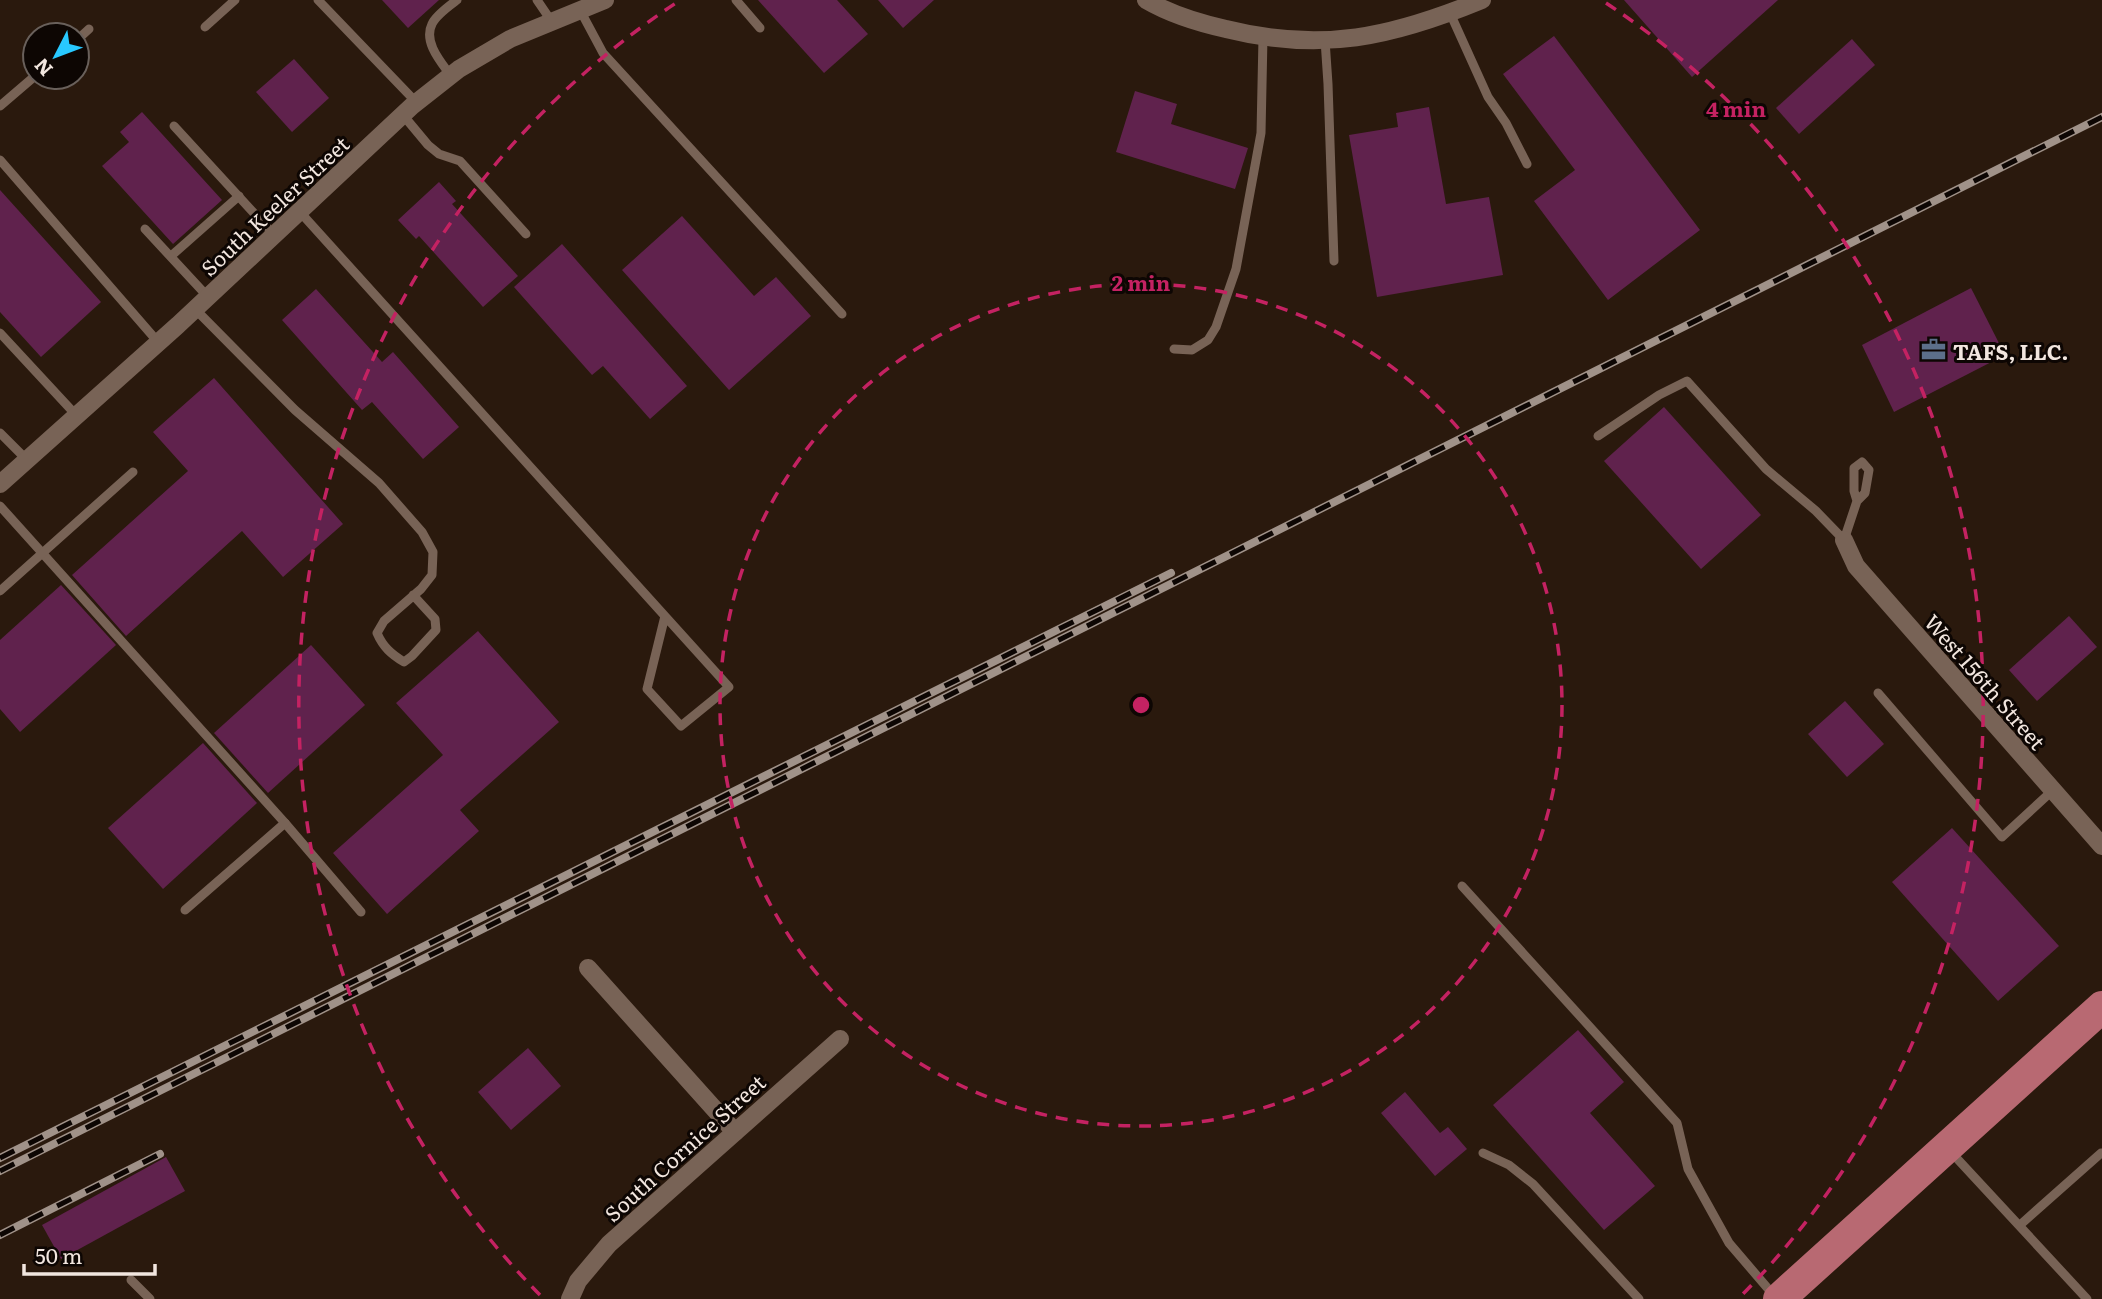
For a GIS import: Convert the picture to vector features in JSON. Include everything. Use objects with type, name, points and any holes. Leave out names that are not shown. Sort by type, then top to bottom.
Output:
[{"type":"highway","points":[[1778,1299],[2102,1007]]},
{"type":"street","name":"South Keeler Street","points":[[0,484],[417,103],[451,76],[510,39],[605,0]]},
{"type":"street","points":[[1146,0],[1201,23],[1263,37],[1325,40],[1384,33],[1432,20],[1482,0]]},
{"type":"street","name":"West 156th Street","points":[[1844,540],[1856,566],[2102,846]]},
{"type":"street","points":[[588,968],[736,1132]]},
{"type":"street","name":"South Cornice Street","points":[[570,1299],[578,1281],[609,1244],[840,1039]]},
{"type":"lane","points":[[205,27],[235,0]]},
{"type":"lane","points":[[318,0],[417,103]]},
{"type":"lane","points":[[451,76],[433,48],[430,36],[432,23],[457,0]]},
{"type":"lane","points":[[537,0],[552,22]]},
{"type":"lane","points":[[736,0],[760,28]]},
{"type":"lane","points":[[580,10],[603,53],[842,314]]},
{"type":"lane","points":[[1450,13],[1488,97],[1506,123],[1528,164]]},
{"type":"lane","points":[[1174,349],[1192,350],[1208,340],[1216,327],[1236,269],[1261,133],[1263,37]]},
{"type":"lane","points":[[1325,40],[1335,261]]},
{"type":"lane","points":[[0,106],[21,88]]},
{"type":"lane","points":[[402,116],[439,154],[460,161],[526,234]]},
{"type":"lane","points":[[174,126],[274,235]]},
{"type":"lane","points":[[0,160],[158,342]]},
{"type":"lane","points":[[171,256],[239,196]]},
{"type":"lane","points":[[300,212],[665,616],[729,687],[681,726],[647,689],[665,616]]},
{"type":"lane","points":[[145,229],[171,256],[201,303],[295,410],[379,483],[422,532],[433,552],[432,575],[384,621],[377,633],[382,645],[404,662],[436,630],[435,619],[413,595]]},
{"type":"lane","points":[[0,333],[76,415]]},
{"type":"lane","points":[[1598,436],[1659,395],[1687,381],[1766,469],[1816,511],[1844,540],[1857,500]]},
{"type":"lane","points":[[0,433],[27,460]]},
{"type":"lane","points":[[0,590],[133,472]]},
{"type":"lane","points":[[0,506],[285,823],[361,912]]},
{"type":"lane","points":[[1878,693],[2002,837],[2052,791]]},
{"type":"lane","points":[[185,911],[285,823]]},
{"type":"lane","points":[[1462,886],[1677,1123],[1688,1169],[1729,1243],[1778,1299]]},
{"type":"lane","points":[[1947,1147],[2087,1299]]},
{"type":"lane","points":[[1483,1153],[1509,1165],[1533,1184],[1639,1299]]},
{"type":"lane","points":[[2020,1226],[2101,1153]]},
{"type":"lane","points":[[131,1280],[150,1299]]},
{"type":"building","points":[[382,0],[439,0],[408,28]]},
{"type":"building","points":[[758,0],[837,0],[868,34],[824,73]]},
{"type":"building","points":[[878,0],[934,0],[903,28]]},
{"type":"building","points":[[1624,0],[1778,0],[1692,77]]},
{"type":"building","points":[[1554,36],[1700,230],[1608,300],[1534,201],[1575,170],[1503,74]]},
{"type":"building","points":[[1852,39],[1875,65],[1799,134],[1776,108]]},
{"type":"building","points":[[294,59],[329,98],[292,132],[256,92]]},
{"type":"building","points":[[1135,91],[1177,104],[1171,124],[1248,148],[1235,189],[1116,152]]},
{"type":"building","points":[[1429,107],[1446,204],[1489,197],[1503,275],[1377,297],[1349,135],[1398,127],[1396,113]]},
{"type":"building","points":[[142,112],[222,200],[173,244],[102,166],[129,142],[120,132]]},
{"type":"building","points":[[439,182],[456,201],[452,204],[518,276],[483,307],[419,236],[416,239],[398,220]]},
{"type":"building","points":[[0,190],[101,302],[41,357],[0,312]]},
{"type":"building","points":[[682,216],[754,296],[776,277],[811,316],[729,390],[622,270]]},
{"type":"building","points":[[562,244],[687,386],[650,419],[603,366],[592,375],[514,287]]},
{"type":"building","name":"TAFS, LLC.","points":[[1971,288],[2005,355],[1894,412],[1862,345]]},
{"type":"building","points":[[316,289],[382,362],[393,352],[459,427],[423,459],[372,402],[362,410],[282,320]]},
{"type":"building","points":[[214,378],[343,524],[283,577],[242,531],[126,636],[72,575],[188,471],[153,432]]},
{"type":"building","points":[[1664,407],[1761,515],[1701,569],[1604,461]]},
{"type":"building","points":[[61,585],[116,645],[20,732],[0,709],[0,640]]},
{"type":"building","points":[[2069,616],[2097,647],[2037,701],[2009,670]]},
{"type":"building","points":[[478,631],[559,722],[460,810],[479,831],[387,914],[333,853],[443,755],[396,703]]},
{"type":"building","points":[[311,645],[365,705],[268,793],[214,733]]},
{"type":"building","points":[[1845,701],[1884,744],[1847,777],[1808,734]]},
{"type":"building","points":[[203,743],[257,803],[163,889],[108,828]]},
{"type":"building","points":[[1952,828],[2059,946],[1998,1001],[1892,882]]},
{"type":"building","points":[[1578,1030],[1624,1082],[1590,1113],[1655,1186],[1604,1230],[1493,1105]]},
{"type":"building","points":[[528,1048],[561,1086],[511,1130],[478,1092]]},
{"type":"building","points":[[1405,1092],[1440,1133],[1448,1127],[1467,1149],[1435,1176],[1381,1113]]},
{"type":"building","points":[[166,1157],[185,1191],[61,1259],[42,1225]]},
{"type":"railway","points":[[0,1171],[2102,117]]},
{"type":"railway","points":[[0,1158],[1171,573]]},
{"type":"railway","points":[[0,1235],[160,1154]]},
{"type":"place","name":"TAFS, LLC.","points":[[1933,350]]}]
